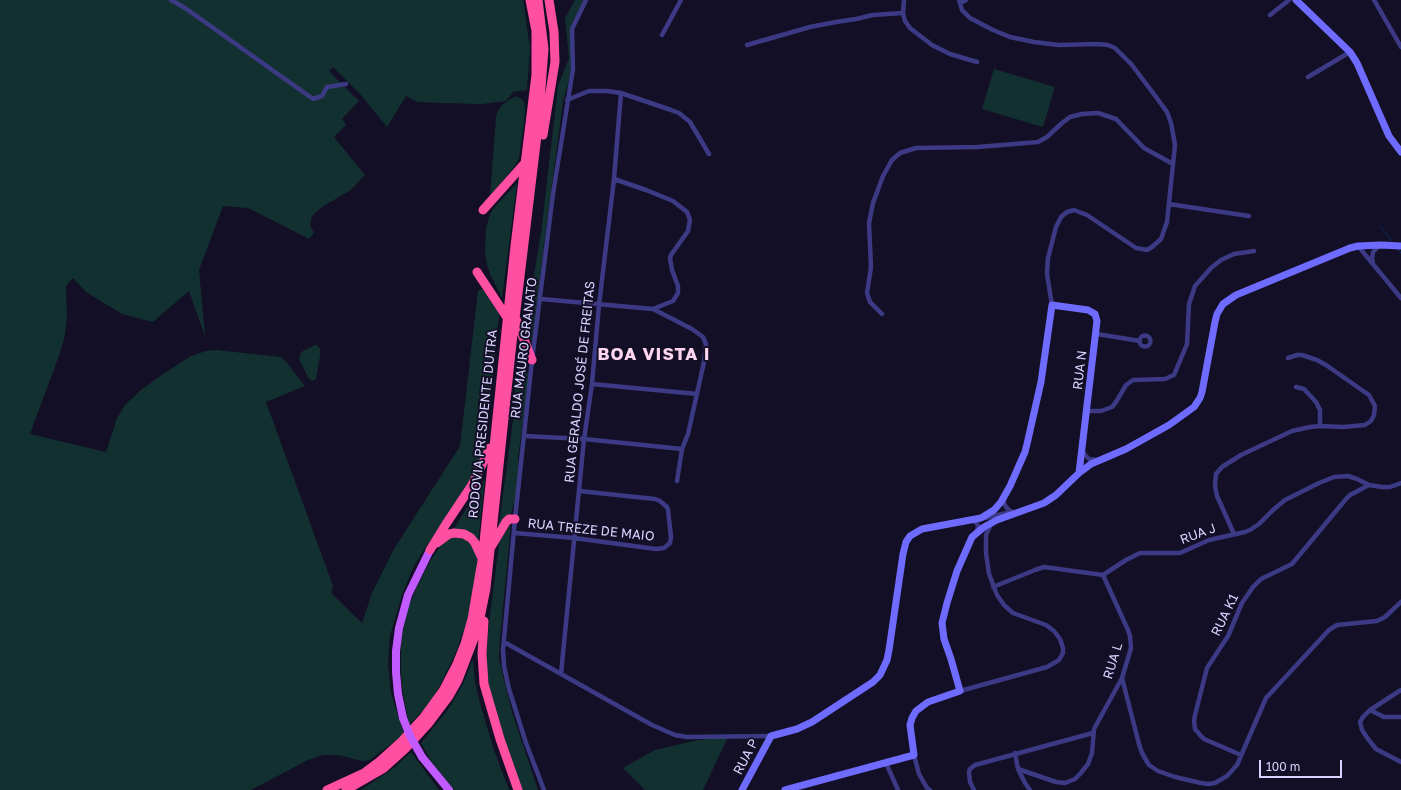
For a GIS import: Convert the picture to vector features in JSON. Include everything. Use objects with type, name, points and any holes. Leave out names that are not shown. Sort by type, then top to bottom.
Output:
[{"type":"highway","name":"RODOVIA PRESIDENTE DUTRA","points":[[346,790],[384,768],[405,749],[428,724],[458,680],[474,641],[486,588],[536,60],[536,31],[530,0]]},
{"type":"highway","name":"RODOVIA PRESIDENTE DUTRA","points":[[327,790],[352,779],[380,762],[402,742],[424,717],[443,691],[457,664],[468,632],[477,593],[482,561],[494,436],[527,215],[538,127],[544,62],[543,34],[538,0]]},
{"type":"highway","points":[[527,215],[552,87],[555,62],[554,32],[549,0]]},
{"type":"highway","points":[[483,210],[526,163]]},
{"type":"highway","points":[[477,272],[511,318],[532,360]]},
{"type":"highway","points":[[430,550],[472,485],[486,458],[494,436]]},
{"type":"highway","points":[[490,550],[506,522],[509,519],[515,519]]},
{"type":"highway","points":[[430,550],[440,540],[449,534],[464,534],[471,538],[475,543],[482,561]]},
{"type":"highway","points":[[486,588],[482,654],[484,684],[498,734],[518,790]]},
{"type":"main road","points":[[430,550],[408,595],[399,628],[396,651],[396,672],[398,694],[403,718],[410,736],[422,757],[449,790]]},
{"type":"street","points":[[171,0],[220,32],[313,99],[322,96],[327,87],[346,84]]},
{"type":"street","name":"RUA MAURO GRANATO","points":[[544,790],[526,743],[509,689],[503,662],[504,642],[515,533],[515,519],[532,360],[541,299],[553,194],[574,58],[572,28],[586,0]]},
{"type":"street","points":[[662,36],[681,0]]},
{"type":"street","points":[[904,0],[903,13],[905,21],[910,28],[932,45],[950,54],[977,62]]},
{"type":"street","points":[[928,789],[919,774],[914,755],[910,725],[916,711],[928,702],[960,691],[1048,667],[1059,660],[1063,653],[1060,639],[1054,631],[1046,625],[1013,613],[1000,601],[993,587],[987,564],[986,537],[991,521],[1004,498],[1025,452],[1041,382],[1052,305],[1047,274],[1048,258],[1056,227],[1064,214],[1074,210],[1087,215],[1136,248],[1148,250],[1161,239],[1164,233],[1169,204],[1175,145],[1171,123],[1167,112],[1132,65],[1115,48],[1108,45],[1098,44],[1059,45],[1010,37],[986,27],[970,18],[964,12],[960,2],[966,0]]},
{"type":"street","points":[[1270,15],[1290,0]]},
{"type":"street","points":[[1296,0],[1350,52],[1357,63],[1386,130],[1401,152]]},
{"type":"street","points":[[1374,0],[1401,47]]},
{"type":"street","points":[[747,45],[823,24],[873,15],[903,13]]},
{"type":"street","points":[[1308,77],[1350,52]]},
{"type":"street","points":[[567,100],[589,90],[621,93],[680,113],[690,122],[709,154]]},
{"type":"street","name":"RUA GERALDO JOSÉ DE FREITAS","points":[[561,674],[584,439],[592,384],[599,305],[614,179],[621,93]]},
{"type":"street","points":[[882,314],[870,302],[867,293],[870,267],[869,223],[873,203],[883,176],[892,160],[900,153],[916,148],[978,147],[1038,142],[1047,137],[1070,117],[1082,114],[1098,113],[1116,119],[1144,148],[1173,164]]},
{"type":"street","points":[[614,179],[673,200],[687,212],[690,220],[688,231],[670,258],[672,270],[678,286],[678,293],[673,301],[653,309]]},
{"type":"street","points":[[1169,204],[1250,216]]},
{"type":"street","points":[[1374,265],[1372,259],[1373,252],[1375,248],[1382,245]]},
{"type":"street","points":[[1358,246],[1401,298]]},
{"type":"street","points":[[977,519],[991,521],[1038,506],[1064,488],[1079,473],[1097,460],[1126,448],[1169,425],[1198,403],[1204,385],[1219,308],[1236,295],[1339,252],[1358,246],[1401,246]]},
{"type":"street","points":[[1087,412],[1101,411],[1112,407],[1126,385],[1133,380],[1168,378],[1174,375],[1187,344],[1189,304],[1195,286],[1220,260],[1234,254],[1254,251]]},
{"type":"street","points":[[541,299],[653,309],[692,329],[700,334],[705,340],[704,362],[688,434],[682,449],[677,481]]},
{"type":"street","name":"RUA N","points":[[1052,305],[1085,309],[1093,312],[1097,318],[1097,334],[1081,446],[1079,473]]},
{"type":"street","points":[[1097,334],[1140,341]]},
{"type":"street","points":[[1234,534],[1215,490],[1214,478],[1218,471],[1235,459],[1286,434],[1300,429],[1320,426],[1343,427],[1367,424],[1371,421],[1375,412],[1375,406],[1372,400],[1363,389],[1317,360],[1302,355],[1288,358]]},
{"type":"street","points":[[592,384],[697,394]]},
{"type":"street","points":[[1296,387],[1304,389],[1316,402],[1320,410],[1320,426]]},
{"type":"street","points":[[525,436],[584,439],[682,449]]},
{"type":"street","points":[[1081,446],[1083,453],[1087,457],[1092,460],[1097,460]]},
{"type":"street","name":"RUA J","points":[[1103,575],[1140,553],[1180,553],[1209,540],[1245,532],[1255,527],[1285,500],[1327,480],[1339,476],[1348,476],[1369,485],[1390,487],[1401,483]]},
{"type":"street","name":"RUA K1","points":[[1240,755],[1204,739],[1195,729],[1195,715],[1207,668],[1228,636],[1242,603],[1252,587],[1261,579],[1292,564],[1346,499],[1350,495],[1369,485]]},
{"type":"street","name":"RUA TREZE DE MAIO","points":[[515,533],[574,538],[656,549],[664,548],[670,543],[671,537],[668,510],[663,503],[655,499],[579,492]]},
{"type":"street","points":[[1004,498],[1006,507],[1013,512]]},
{"type":"street","points":[[504,642],[652,725],[675,735],[687,737],[770,736],[797,729],[833,709],[877,679],[882,672],[888,655],[903,554],[907,539],[912,533],[922,529],[977,519],[994,510],[1004,498]]},
{"type":"street","points":[[960,691],[944,638],[942,623],[957,571],[970,541],[978,532],[991,521],[1013,512],[1023,511]]},
{"type":"street","points":[[977,519],[978,532]]},
{"type":"street","points":[[978,532],[983,533],[986,537]]},
{"type":"street","points":[[993,587],[1044,567],[1103,575]]},
{"type":"street","name":"RUA L","points":[[1093,731],[1122,678],[1131,648],[1130,636],[1103,575]]},
{"type":"street","points":[[1122,678],[1142,753],[1149,765],[1158,771],[1201,784],[1216,783],[1233,771],[1266,698],[1329,630],[1337,625],[1377,621],[1385,617],[1401,602]]},
{"type":"street","points":[[1401,690],[1370,710],[1360,722],[1362,730],[1368,739],[1381,753],[1401,762]]},
{"type":"street","points":[[1370,710],[1384,717],[1401,717]]},
{"type":"street","points":[[974,790],[969,776],[969,772],[972,767],[981,763],[1093,731],[1092,753],[1088,764],[1080,774],[1069,782],[1056,782],[1018,769]]},
{"type":"street","name":"RUA P","points":[[742,790],[770,736]]},
{"type":"street","points":[[1015,753],[1018,769],[1024,783],[1030,790]]},
{"type":"street","points":[[785,790],[914,755]]},
{"type":"street","points":[[886,763],[898,790]]},
{"type":"green space","points":[[0,0],[523,0],[530,48],[527,90],[513,92],[506,101],[482,104],[417,102],[406,96],[387,127],[360,94],[333,67],[329,71],[359,101],[342,119],[346,125],[334,137],[365,175],[351,190],[322,207],[312,216],[310,225],[314,233],[309,239],[248,208],[223,206],[199,270],[205,336],[189,291],[153,322],[122,314],[86,292],[73,278],[66,286],[67,318],[65,335],[60,353],[30,434],[106,452],[117,418],[125,405],[141,390],[191,356],[206,351],[216,350],[281,357],[305,386],[266,402],[333,586],[331,593],[362,623],[372,593],[394,549],[460,446],[478,291],[481,289],[483,290],[498,312],[499,316],[486,446],[483,458],[444,523],[427,545],[414,566],[403,592],[390,636],[388,664],[391,693],[404,734],[370,760],[362,761],[338,755],[323,755],[308,760],[251,790],[0,790]]},
{"type":"green space","points":[[575,0],[584,0],[571,26],[573,57],[563,102],[532,344],[529,318],[530,298],[541,233],[558,86],[569,58],[565,18]]},
{"type":"green space","points":[[994,69],[1055,87],[1043,127],[982,109]]},
{"type":"green space","points":[[517,96],[523,100],[525,107],[519,158],[515,166],[490,196],[497,113],[502,105]]},
{"type":"green space","points":[[517,183],[502,298],[487,265],[485,252],[486,229],[493,209]]},
{"type":"green space","points":[[315,345],[320,349],[320,356],[316,379],[312,381],[308,377],[299,359],[300,354],[303,351]]},
{"type":"green space","points":[[525,371],[529,375],[518,458],[519,466],[515,501],[511,513],[498,532],[514,413],[514,395],[519,374]]},
{"type":"green space","points":[[485,478],[478,542],[465,530],[453,530]]},
{"type":"green space","points":[[511,524],[499,659],[512,712],[538,790],[522,790],[492,707],[486,668],[488,631],[499,544],[501,538]]},
{"type":"green space","points":[[451,536],[468,538],[479,556],[467,621],[455,655],[437,691],[427,706],[409,725],[402,688],[401,671],[401,642],[405,616],[429,563],[441,545]]},
{"type":"green space","points":[[473,659],[475,681],[480,703],[494,750],[509,790],[454,790],[431,761],[421,743],[449,708],[463,684]]},
{"type":"green space","points":[[728,737],[703,790],[645,790],[623,768],[655,750],[698,740]]},
{"type":"green space","points":[[411,752],[439,790],[361,790],[395,767]]},
{"type":"waterway","points":[[1381,227],[1393,243]]},
{"type":"waterway","points":[[1398,249],[1401,253]]},
{"type":"district","name":"BOA VISTA I","points":[[654,355]]}]
